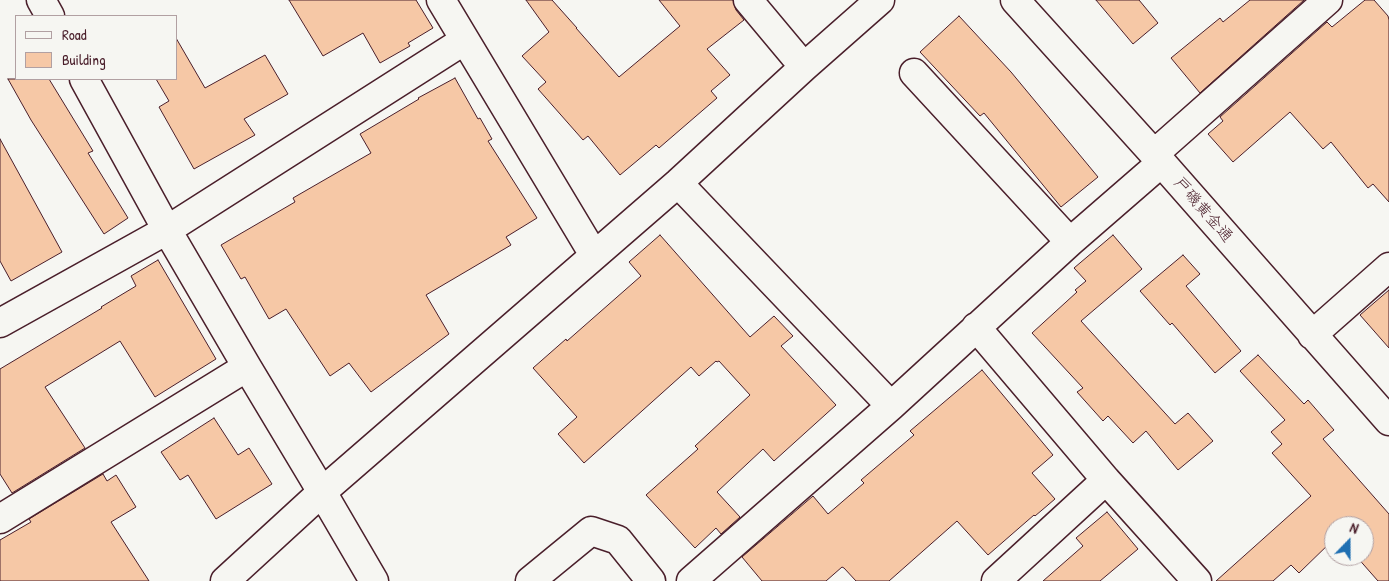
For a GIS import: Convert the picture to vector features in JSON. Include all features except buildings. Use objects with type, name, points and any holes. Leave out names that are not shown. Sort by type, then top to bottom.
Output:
[{"type":"street","points":[[41,0],[49,15]]},
{"type":"street","points":[[441,0],[594,256]]},
{"type":"street","points":[[748,0],[804,67]]},
{"type":"street","points":[[225,581],[322,492],[678,184],[804,67],[880,0]]},
{"type":"street","name":"戸磯黄金通","points":[[1015,0],[1158,159],[1389,422]]},
{"type":"street","points":[[691,581],[891,406],[1070,242],[1328,0]]},
{"type":"street","points":[[0,324],[167,230],[464,40]]},
{"type":"street","points":[[914,73],[1070,242]]},
{"type":"street","points":[[85,80],[167,230],[374,581]]},
{"type":"street","points":[[678,184],[891,406]]},
{"type":"street","points":[[1312,336],[1389,267]]},
{"type":"street","points":[[976,328],[1106,480],[1197,581]]},
{"type":"street","points":[[0,519],[247,367]]},
{"type":"street","points":[[996,581],[1106,480]]},
{"type":"street","points":[[530,581],[591,531],[618,540],[652,581]]}]
